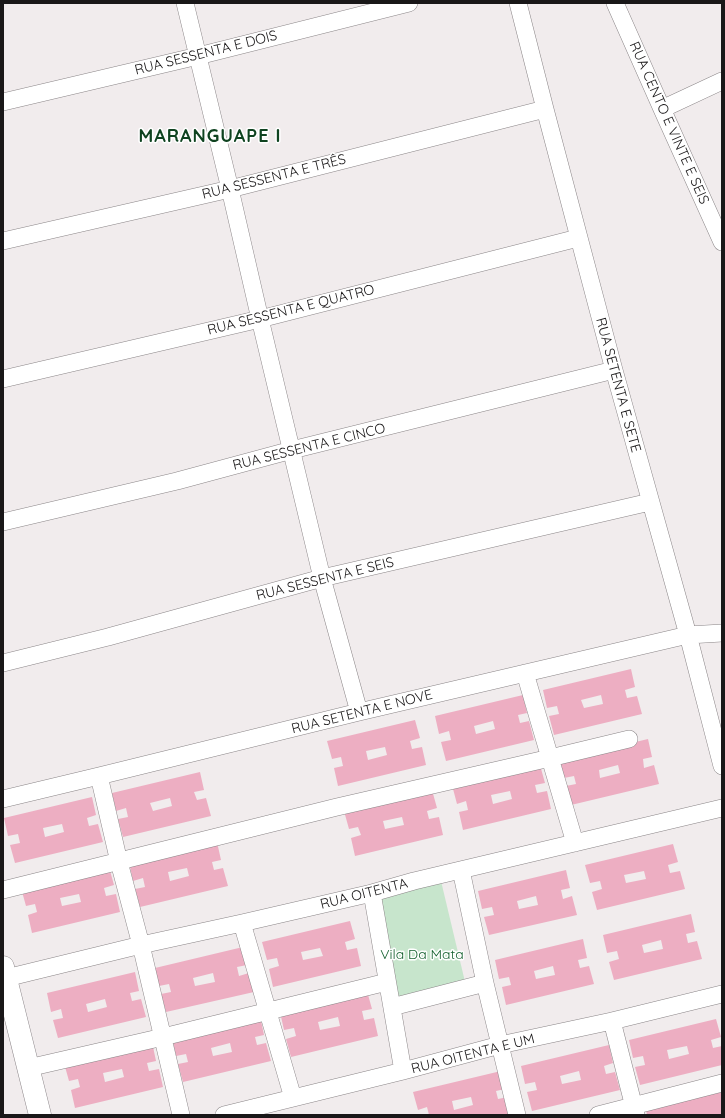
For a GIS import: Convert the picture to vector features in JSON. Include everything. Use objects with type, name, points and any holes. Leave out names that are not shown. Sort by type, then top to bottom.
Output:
[{"type":"main road","points":[[4,972],[40,1115]]},
{"type":"street","points":[[185,3],[322,578],[359,712]]},
{"type":"street","name":"RUA SESSENTA E DOIS","points":[[3,102],[198,56],[409,3]]},
{"type":"street","name":"RUA SETENTA E SETE","points":[[518,3],[578,238],[650,502],[688,634],[722,766]]},
{"type":"street","name":"RUA CENTO E VINTE E SEIS","points":[[615,3],[721,236]]},
{"type":"street","points":[[662,109],[722,81]]},
{"type":"street","name":"RUA SESSENTA E TRÊS","points":[[3,241],[230,189],[545,109]]},
{"type":"street","name":"RUA SESSENTA E QUATRO","points":[[3,379],[260,319],[578,238]]},
{"type":"street","name":"RUA SESSENTA E CINCO","points":[[3,522],[177,481],[292,450],[614,370]]},
{"type":"street","name":"RUA SESSENTA E SEIS","points":[[3,663],[108,637],[322,578],[650,502]]},
{"type":"street","name":"RUA SETENTA E NOVE","points":[[3,799],[359,712],[688,634],[722,633]]},
{"type":"street","points":[[525,673],[575,843]]},
{"type":"street","points":[[3,890],[337,807],[629,739]]},
{"type":"street","points":[[99,776],[118,862],[141,946],[181,1115]]},
{"type":"street","name":"RUA OITENTA","points":[[4,972],[141,946],[242,923],[722,808]]},
{"type":"street","points":[[461,870],[485,983],[516,1115]]},
{"type":"street","points":[[372,892],[403,1071]]},
{"type":"street","points":[[242,923],[294,1098]]},
{"type":"street","points":[[28,1068],[163,1037],[387,982]]},
{"type":"street","points":[[392,1007],[485,983]]},
{"type":"street","name":"RUA OITENTA E UM","points":[[224,1115],[403,1071],[500,1045],[612,1021],[722,994]]},
{"type":"street","points":[[612,1021],[635,1110]]},
{"type":"street","points":[[598,1115],[635,1110],[722,1083]]},
{"type":"green space","name":"Vila Da Mata","points":[[441,881],[466,986],[394,1004],[375,894]]},
{"type":"building","points":[[631,669],[635,687],[625,690],[627,698],[637,696],[642,714],[554,735],[549,716],[559,714],[557,706],[547,708],[543,690]],"holes":[[[601,695],[603,704],[584,708],[581,700]]]},
{"type":"building","points":[[523,695],[527,713],[518,715],[520,723],[529,721],[534,740],[446,761],[441,742],[451,740],[449,731],[439,734],[435,716]],"holes":[[[493,721],[495,729],[476,734],[474,726]]]},
{"type":"building","points":[[415,720],[420,738],[410,741],[412,749],[422,747],[426,765],[338,786],[334,768],[343,766],[341,757],[332,759],[327,741]],"holes":[[[385,747],[387,755],[368,760],[366,751]]]},
{"type":"building","points":[[648,739],[652,757],[643,759],[644,768],[654,765],[659,784],[571,805],[566,786],[576,784],[574,776],[564,778],[560,760]],"holes":[[[618,765],[620,773],[600,778],[599,770]]]},
{"type":"building","points":[[540,765],[545,783],[535,785],[537,793],[547,791],[551,809],[463,830],[459,812],[468,810],[466,801],[457,804],[452,785]],"holes":[[[510,791],[512,799],[493,804],[491,795]]]},
{"type":"building","points":[[200,772],[204,790],[194,792],[197,800],[206,798],[211,816],[123,837],[118,819],[128,817],[126,808],[116,811],[112,793]],"holes":[[[170,798],[172,806],[153,811],[150,803]]]},
{"type":"building","points":[[432,790],[437,808],[427,811],[429,819],[439,817],[443,835],[355,856],[351,838],[361,835],[358,827],[349,829],[344,811]],"holes":[[[402,817],[404,825],[385,829],[383,821]]]},
{"type":"building","points":[[92,797],[96,815],[87,818],[89,826],[98,824],[103,842],[15,863],[10,845],[20,843],[18,834],[8,836],[4,818]],"holes":[[[62,824],[64,832],[45,837],[43,828]]]},
{"type":"building","points":[[217,842],[221,860],[212,862],[214,870],[223,868],[228,886],[140,907],[135,889],[145,887],[143,878],[133,881],[129,862]],"holes":[[[187,868],[189,876],[170,881],[168,872]]]},
{"type":"building","points":[[673,844],[678,862],[668,865],[670,873],[680,871],[685,889],[597,910],[592,892],[602,889],[600,881],[590,883],[585,865]],"holes":[[[644,871],[646,879],[626,883],[624,875]]]},
{"type":"building","points":[[109,867],[114,885],[104,888],[106,896],[116,894],[120,912],[32,933],[28,915],[37,912],[35,904],[26,906],[21,888]],"holes":[[[79,894],[81,902],[62,906],[60,898]]]},
{"type":"building","points":[[566,870],[570,888],[561,890],[563,899],[572,896],[577,915],[489,935],[484,917],[494,915],[492,907],[482,909],[478,891]],"holes":[[[536,896],[538,905],[519,909],[517,901]]]},
{"type":"building","points":[[691,914],[695,932],[686,934],[688,943],[697,941],[702,959],[614,980],[609,962],[619,959],[617,951],[607,953],[603,935]],"holes":[[[661,940],[663,949],[644,953],[642,945]]]},
{"type":"building","points":[[350,921],[355,939],[345,942],[347,950],[357,948],[361,966],[273,987],[269,969],[279,966],[277,958],[267,960],[262,942]],"holes":[[[320,948],[323,956],[303,960],[301,952]]]},
{"type":"building","points":[[583,939],[587,958],[578,960],[580,968],[589,966],[594,984],[506,1005],[502,987],[511,985],[509,977],[499,979],[495,960]],"holes":[[[553,966],[555,975],[536,979],[534,971]]]},
{"type":"building","points":[[243,947],[247,965],[237,967],[239,976],[249,973],[254,992],[166,1012],[161,994],[171,992],[169,984],[159,986],[155,968]],"holes":[[[213,973],[215,982],[195,986],[193,978]]]},
{"type":"building","points":[[135,972],[139,991],[130,993],[132,1001],[141,999],[146,1017],[58,1038],[53,1020],[63,1018],[61,1009],[51,1012],[47,993]],"holes":[[[105,999],[107,1007],[88,1012],[86,1004]]]},
{"type":"building","points":[[367,991],[372,1009],[362,1011],[364,1020],[374,1018],[378,1036],[291,1057],[286,1039],[296,1036],[294,1028],[284,1030],[280,1012]],"holes":[[[338,1017],[340,1026],[320,1030],[318,1022]]]},
{"type":"building","points":[[260,1016],[264,1035],[255,1037],[257,1045],[266,1043],[271,1061],[183,1082],[178,1064],[188,1062],[186,1054],[176,1056],[172,1038]],"holes":[[[230,1043],[232,1052],[213,1056],[211,1048]]]},
{"type":"building","points":[[716,1019],[721,1037],[711,1040],[713,1048],[722,1046],[722,1065],[640,1085],[635,1067],[645,1065],[643,1056],[633,1058],[629,1040]],"holes":[[[687,1046],[689,1054],[669,1059],[667,1050]]]},
{"type":"building","points":[[152,1042],[156,1061],[147,1063],[149,1071],[159,1069],[163,1087],[75,1108],[71,1090],[80,1087],[78,1079],[69,1081],[64,1063]],"holes":[[[122,1069],[124,1077],[105,1082],[103,1073]]]},
{"type":"building","points":[[609,1045],[613,1063],[604,1066],[606,1074],[615,1072],[620,1090],[532,1111],[527,1092],[537,1090],[535,1082],[525,1084],[521,1066]],"holes":[[[579,1071],[581,1080],[562,1084],[560,1076]]]},
{"type":"building","points":[[501,1071],[505,1089],[496,1091],[498,1099],[508,1097],[512,1115],[429,1115],[427,1107],[418,1110],[413,1092]],"holes":[[[471,1097],[473,1105],[454,1110],[452,1101]]]},
{"type":"building","points":[[722,1092],[722,1115],[647,1115],[646,1110]]},
{"type":"district","name":"MARANGUAPE I","points":[[210,137]]}]
